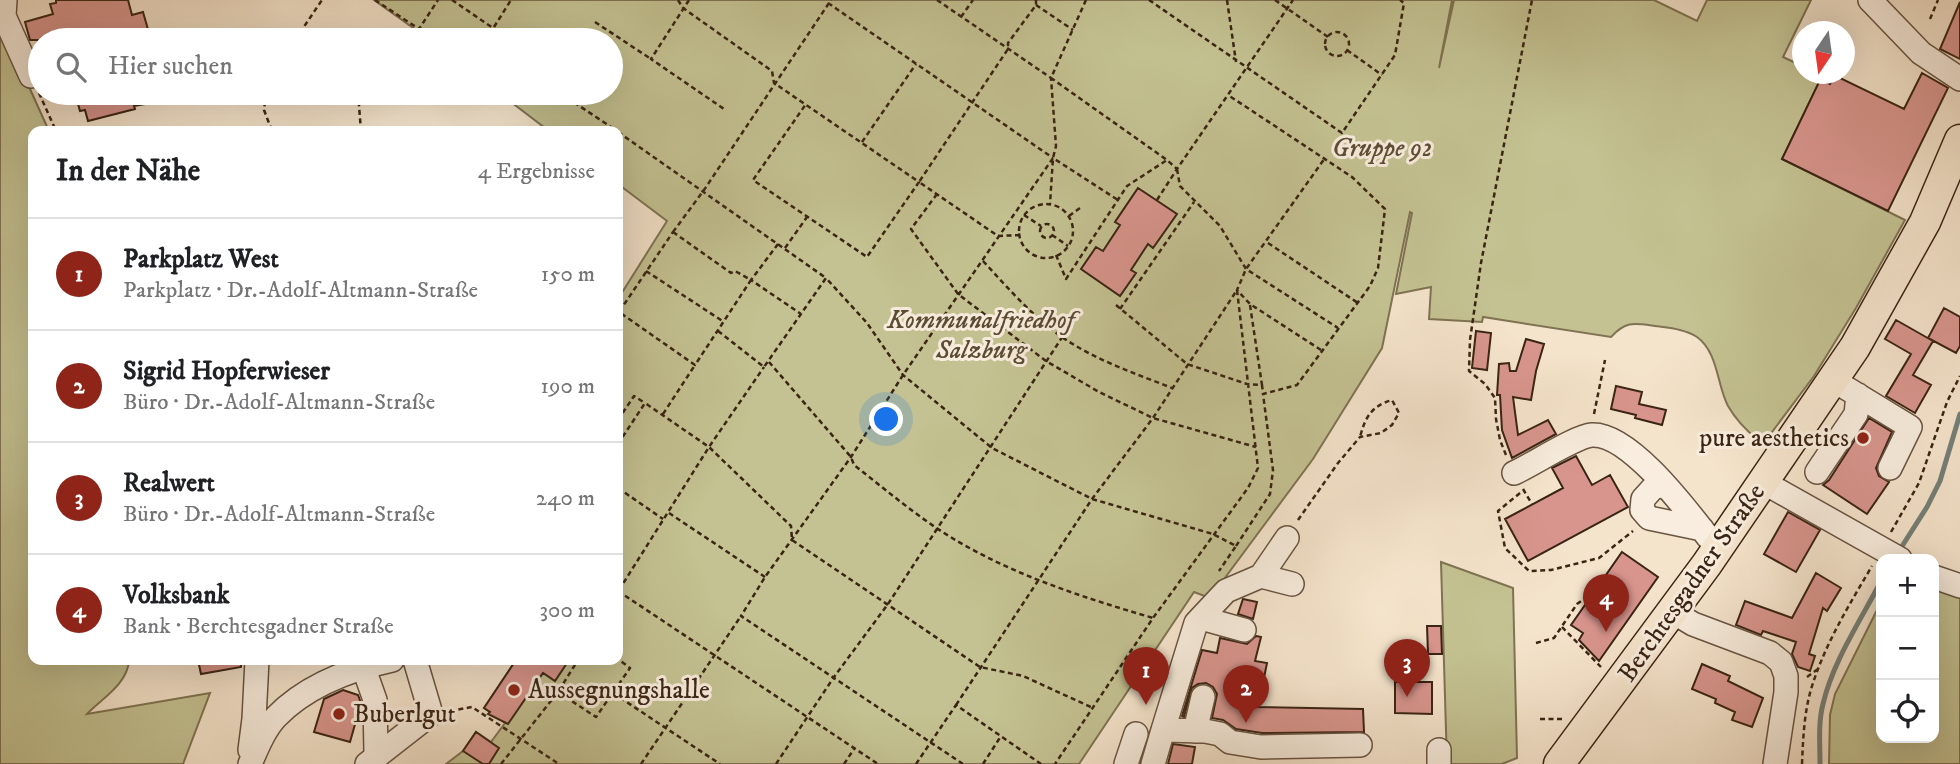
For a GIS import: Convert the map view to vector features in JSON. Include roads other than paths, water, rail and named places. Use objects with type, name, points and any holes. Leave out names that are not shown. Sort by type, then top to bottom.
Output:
[{"type":"main road","name":"Berchtesgadner Straße","points":[[1559,764],[1609,683],[1673,612],[1711,537],[1845,388],[1882,303],[1925,222],[1960,140]]},
{"type":"street","points":[[26,0],[3,13],[28,69]]},
{"type":"street","points":[[1870,0],[1921,53],[1960,79]]},
{"type":"street","points":[[1845,388],[1910,426],[1890,468]]},
{"type":"street","points":[[1817,472],[1856,414],[1845,388]]},
{"type":"street","points":[[1519,482],[1572,441],[1591,435],[1618,442],[1636,453],[1711,537]]},
{"type":"street","points":[[1763,482],[1888,552]]},
{"type":"street","points":[[1664,485],[1653,488],[1643,499],[1642,510],[1649,518],[1711,537]]},
{"type":"street","points":[[1153,764],[1196,623],[1226,591],[1261,576],[1287,538]]},
{"type":"street","points":[[1261,576],[1292,584]]},
{"type":"street","points":[[1939,579],[1960,586]]},
{"type":"street","points":[[1673,612],[1693,624],[1770,653],[1781,662],[1786,676],[1786,692],[1775,764]]},
{"type":"street","points":[[1201,618],[1244,630]]},
{"type":"street","points":[[249,764],[257,665]]},
{"type":"street","points":[[249,764],[259,742],[275,718],[302,695],[368,665]]},
{"type":"street","points":[[372,759],[431,714],[416,665]]},
{"type":"street","points":[[363,666],[375,700],[372,759]]},
{"type":"street","points":[[1195,730],[1203,697]]},
{"type":"street","points":[[1163,730],[1195,730],[1220,734],[1230,742],[1261,747],[1360,745]]},
{"type":"street","points":[[1126,764],[1136,734]]},
{"type":"waterway","points":[[1899,551],[1940,481],[1960,414]]},
{"type":"waterway","points":[[1820,764],[1820,719],[1833,672],[1876,590]]},
{"type":"place","name":"pure aesthetics","points":[[1863,438]]},
{"type":"place","name":"Volksbank","points":[[1606,632]]},
{"type":"place","name":"Aussegnungshalle","points":[[514,690]]},
{"type":"place","name":"Realwert","points":[[1407,697]]},
{"type":"place","name":"Parkplatz West","points":[[1146,705]]},
{"type":"place","name":"Buberlgut","points":[[339,714]]},
{"type":"place","name":"Sigrid Hopferwieser","points":[[1246,723]]},
{"type":"park label","name":"Gruppe 92","points":[[1382,148]]},
{"type":"park label","name":"Kommunalfriedhof Salzburg","points":[[981,335]]}]
